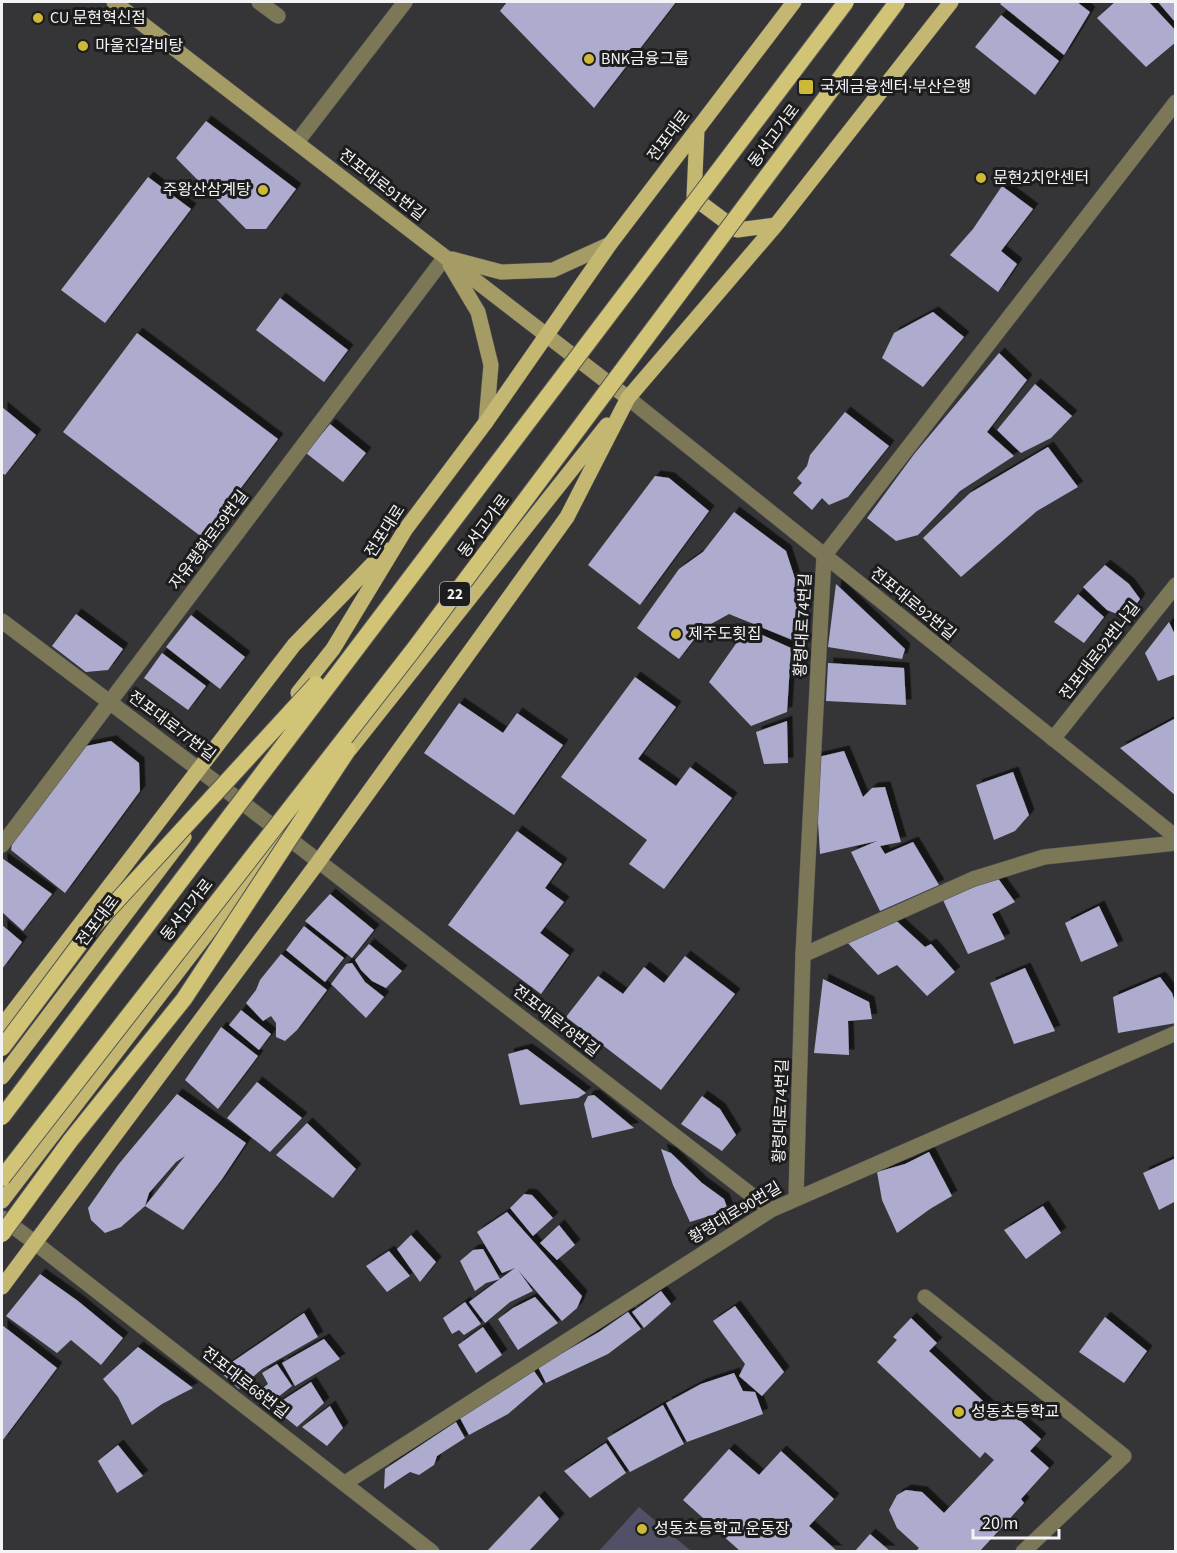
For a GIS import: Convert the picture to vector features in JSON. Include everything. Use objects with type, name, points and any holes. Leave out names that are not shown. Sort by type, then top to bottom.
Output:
[{"type":"highway","name":"동서고가로","points":[[2,1117],[378,617],[846,2]]},
{"type":"highway","name":"동서고가로","points":[[2,1178],[414,649],[897,2]]},
{"type":"highway","points":[[2,1048],[91,929],[378,617]]},
{"type":"highway","points":[[2,1234],[70,1141],[184,999],[414,649]]},
{"type":"main road","name":"전포대로91번길","points":[[114,2],[628,398]]},
{"type":"main road","name":"전포대로","points":[[2,1077],[222,787],[333,649],[405,530],[486,422],[610,244],[794,2]]},
{"type":"main road","points":[[2,1201],[283,834],[628,398],[776,225],[951,2]]},
{"type":"main road","points":[[697,129],[694,198],[737,230],[776,225]]},
{"type":"main road","points":[[445,257],[501,272],[553,270],[610,244]]},
{"type":"main road","points":[[445,257],[478,312],[491,365],[486,422]]},
{"type":"main road","points":[[2,1287],[319,861],[567,517],[628,398]]},
{"type":"main road","points":[[2,1026],[294,645],[405,530]]},
{"type":"street","points":[[259,2],[278,16]]},
{"type":"street","points":[[297,142],[405,2]]},
{"type":"street","name":"황령대로74번길","points":[[796,1198],[803,955],[824,556],[1176,102]]},
{"type":"street","name":"자유평화로59번길","points":[[2,845],[445,257]]},
{"type":"street","name":"전포대로92번길","points":[[628,398],[1176,837]]},
{"type":"street","name":"전포대로92번나길","points":[[1053,739],[1176,585]]},
{"type":"street","name":"전포대로77번길","points":[[2,621],[319,861]]},
{"type":"street","points":[[803,955],[993,872],[1044,857],[1176,843]]},
{"type":"street","name":"전포대로78번길","points":[[319,861],[771,1210]]},
{"type":"street","name":"황령대로90번길","points":[[345,1483],[771,1210],[1176,1033]]},
{"type":"street","name":"전포대로68번길","points":[[2,1218],[432,1551]]},
{"type":"street","points":[[925,1297],[1124,1456],[1023,1551]]},
{"type":"shaded area","name":"성동초등학교 운동장","points":[[639,1507],[691,1551],[599,1551]]},
{"type":"building","name":"BNK금융그룹","points":[[507,2],[676,2],[594,108],[500,11]]},
{"type":"building","points":[[1002,2],[1077,2],[1090,12],[1064,55],[1000,4]]},
{"type":"building","points":[[1115,2],[1149,2],[1176,31],[1176,42],[1146,67],[1097,18]]},
{"type":"building","points":[[1158,2],[1176,2],[1176,23]]},
{"type":"building","points":[[1001,15],[1059,61],[1035,95],[975,47]]},
{"type":"building","points":[[206,121],[296,189],[266,229],[246,229],[176,158]]},
{"type":"building","points":[[148,177],[191,209],[105,323],[61,290]]},
{"type":"building","points":[[1002,186],[1033,209],[1001,251],[1017,264],[998,292],[950,255],[973,229]]},
{"type":"building","points":[[280,298],[348,350],[324,382],[256,330]]},
{"type":"building","points":[[933,312],[964,337],[923,387],[882,358],[894,333]]},
{"type":"building","points":[[137,333],[278,439],[203,538],[63,432]]},
{"type":"building","points":[[999,353],[1027,380],[987,432],[1014,456],[960,491],[918,535],[896,541],[867,518],[915,453]]},
{"type":"building","points":[[1035,384],[1072,416],[1051,438],[1021,453],[997,430]]},
{"type":"building","points":[[2,407],[36,435],[5,475],[2,473]]},
{"type":"building","points":[[845,412],[889,446],[848,497],[829,505],[822,498],[812,510],[793,493],[802,483],[797,478],[807,466],[810,455]]},
{"type":"building","points":[[330,424],[366,453],[343,482],[306,453]]},
{"type":"building","points":[[1048,447],[1078,487],[1037,511],[961,577],[923,538],[970,493]]},
{"type":"building","points":[[655,476],[669,478],[709,511],[640,605],[588,565]]},
{"type":"building","points":[[734,512],[786,551],[799,591],[795,641],[729,614],[702,629],[679,659],[637,628],[679,569],[703,552]]},
{"type":"building","points":[[1105,565],[1129,584],[1140,599],[1127,618],[1107,610],[1083,587]]},
{"type":"building","points":[[836,584],[905,649],[902,659],[828,647]]},
{"type":"building","points":[[1078,594],[1104,617],[1084,643],[1054,622]]},
{"type":"building","points":[[76,614],[123,649],[108,670],[86,672],[52,646]]},
{"type":"building","points":[[191,615],[245,657],[220,689],[166,647]]},
{"type":"building","points":[[1169,622],[1176,637],[1176,674],[1158,681],[1145,653]]},
{"type":"building","points":[[747,628],[791,648],[787,712],[751,726],[709,682]]},
{"type":"building","points":[[162,653],[206,686],[188,710],[144,678]]},
{"type":"building","points":[[828,663],[904,668],[906,705],[826,701]]},
{"type":"building","points":[[635,677],[676,707],[638,759],[676,786],[690,767],[732,798],[664,889],[629,864],[647,840],[561,777]]},
{"type":"building","points":[[459,703],[503,733],[517,713],[563,745],[514,815],[424,753]]},
{"type":"building","points":[[1176,718],[1176,796],[1120,748]]},
{"type":"building","points":[[787,721],[788,763],[764,764],[756,732]]},
{"type":"building","points":[[111,741],[139,763],[140,791],[65,893],[11,850],[13,839],[86,746]]},
{"type":"building","points":[[844,751],[863,797],[872,788],[885,787],[901,842],[880,846],[885,854],[913,842],[939,885],[880,911],[851,852],[877,841],[820,854],[814,758]]},
{"type":"building","points":[[1013,772],[1029,815],[1015,831],[994,840],[976,785]]},
{"type":"building","points":[[517,831],[562,864],[545,888],[564,902],[540,933],[569,955],[541,994],[448,925]]},
{"type":"building","points":[[2,858],[52,894],[23,931],[2,912]]},
{"type":"building","points":[[997,877],[1015,902],[992,914],[1005,939],[968,954],[943,900]]},
{"type":"building","points":[[330,894],[374,930],[352,958],[305,921]]},
{"type":"building","points":[[1099,906],[1118,946],[1081,962],[1065,923]]},
{"type":"building","points":[[890,915],[925,947],[931,944],[955,972],[927,996],[897,965],[878,975],[846,941]]},
{"type":"building","points":[[2,925],[22,942],[2,969]]},
{"type":"building","points":[[304,926],[344,958],[325,982],[286,950]]},
{"type":"building","points":[[369,944],[402,971],[386,988],[372,981],[355,960]]},
{"type":"building","points":[[281,954],[327,990],[297,1030],[285,1041],[276,1037],[276,1023],[271,1016],[263,1021],[246,1003],[260,980]]},
{"type":"building","points":[[685,956],[735,994],[661,1090],[566,1017],[598,976],[623,994],[644,967],[664,983]]},
{"type":"building","points":[[352,963],[365,982],[384,997],[366,1018],[331,984],[346,964]]},
{"type":"building","points":[[1025,968],[1055,1031],[1014,1044],[990,983]]},
{"type":"building","points":[[1160,977],[1172,993],[1176,1005],[1176,1023],[1118,1033],[1113,997]]},
{"type":"building","points":[[823,979],[869,1002],[872,1019],[848,1021],[849,1055],[814,1053]]},
{"type":"building","points":[[241,1010],[271,1034],[259,1050],[229,1025]]},
{"type":"building","points":[[221,1027],[258,1056],[218,1109],[185,1080]]},
{"type":"building","points":[[527,1049],[586,1093],[578,1098],[520,1105],[508,1054]]},
{"type":"building","points":[[257,1082],[302,1118],[270,1152],[227,1118]]},
{"type":"building","points":[[177,1094],[246,1143],[183,1230],[145,1206],[121,1227],[105,1233],[91,1220],[88,1208],[118,1165]],"holes":[[[185,1156],[145,1206],[149,1193],[176,1162]]]},
{"type":"building","points":[[594,1095],[634,1128],[592,1138],[584,1104],[588,1096]]},
{"type":"building","points":[[702,1096],[720,1109],[736,1135],[722,1151],[681,1124]]},
{"type":"building","points":[[307,1123],[356,1169],[333,1198],[276,1155]]},
{"type":"building","points":[[661,1149],[671,1153],[702,1183],[724,1199],[728,1210],[690,1222],[673,1185]]},
{"type":"building","points":[[929,1152],[952,1196],[897,1233],[882,1200],[877,1172],[905,1164]]},
{"type":"building","points":[[1176,1158],[1176,1201],[1159,1210],[1143,1173]]},
{"type":"building","points":[[524,1194],[532,1195],[553,1218],[533,1236],[510,1208]]},
{"type":"building","points":[[1043,1206],[1061,1233],[1026,1259],[1004,1230]]},
{"type":"building","points":[[507,1212],[582,1296],[577,1308],[562,1321],[518,1270],[533,1291],[510,1302],[485,1323],[469,1302],[515,1268],[502,1273],[477,1232]]},
{"type":"building","points":[[559,1225],[575,1245],[557,1260],[540,1243]]},
{"type":"building","points":[[411,1235],[436,1262],[420,1282],[397,1249]]},
{"type":"building","points":[[483,1249],[500,1279],[486,1283],[475,1291],[460,1261],[473,1250]]},
{"type":"building","points":[[389,1251],[410,1276],[387,1292],[366,1266]]},
{"type":"building","points":[[40,1274],[78,1301],[123,1338],[101,1365],[71,1340],[57,1353],[6,1316]]},
{"type":"building","points":[[661,1291],[671,1304],[644,1328],[632,1312]]},
{"type":"building","points":[[535,1297],[558,1323],[518,1350],[498,1319]]},
{"type":"building","points":[[465,1302],[481,1324],[464,1335],[459,1330],[452,1334],[443,1318]]},
{"type":"building","points":[[735,1306],[784,1372],[762,1396],[739,1376],[745,1364],[713,1321]]},
{"type":"building","points":[[628,1312],[641,1329],[608,1354],[546,1383],[538,1367],[599,1332]]},
{"type":"building","points":[[304,1313],[318,1337],[262,1369],[239,1389],[219,1371]]},
{"type":"building","points":[[1105,1317],[1147,1351],[1124,1383],[1079,1352]]},
{"type":"building","points":[[911,1318],[937,1343],[929,1351],[996,1413],[1005,1407],[1041,1439],[1030,1451],[1049,1468],[1021,1499],[1024,1503],[980,1551],[916,1551],[919,1548],[897,1528],[889,1510],[897,1495],[906,1490],[922,1492],[944,1513],[994,1460],[985,1452],[980,1458],[877,1362],[897,1340],[893,1337]]},
{"type":"building","points":[[2,1325],[57,1368],[2,1441]]},
{"type":"building","points":[[483,1327],[502,1355],[476,1373],[458,1345]]},
{"type":"building","points":[[324,1339],[340,1359],[295,1386],[282,1363]]},
{"type":"building","points":[[138,1347],[193,1388],[162,1404],[132,1425],[118,1397],[103,1379]]},
{"type":"building","points":[[277,1364],[292,1386],[268,1405],[254,1395],[268,1384],[262,1373]]},
{"type":"building","points":[[534,1371],[543,1384],[508,1414],[469,1435],[460,1418]]},
{"type":"building","points":[[734,1373],[743,1391],[755,1392],[763,1414],[687,1442],[666,1403],[701,1384]]},
{"type":"building","points":[[311,1382],[324,1403],[297,1427],[272,1407]]},
{"type":"building","points":[[663,1405],[684,1444],[630,1472],[607,1438]]},
{"type":"building","points":[[330,1406],[343,1428],[327,1446],[302,1427]]},
{"type":"building","points":[[456,1422],[465,1438],[437,1456],[434,1465],[419,1475],[410,1472],[384,1489],[385,1469]]},
{"type":"building","points":[[606,1443],[626,1473],[590,1498],[564,1471]]},
{"type":"building","points":[[118,1445],[143,1476],[117,1493],[98,1461]]},
{"type":"building","points":[[729,1449],[759,1475],[781,1451],[834,1499],[809,1526],[837,1551],[740,1551],[683,1500]]},
{"type":"building","points":[[539,1496],[559,1519],[529,1551],[487,1551]]},
{"type":"building","points":[[870,1534],[890,1551],[855,1551]]},
{"type":"place","name":"CU 문현혁신점","points":[[38,18]]},
{"type":"place","name":"마울진갈비탕","points":[[83,46]]},
{"type":"place","name":"BNK금융그룹","points":[[589,59]]},
{"type":"place","name":"국제금융센터·부산은행","points":[[806,87]]},
{"type":"place","name":"문현2치안센터","points":[[981,178]]},
{"type":"place","name":"주왕산삼계탕","points":[[263,190]]},
{"type":"place","name":"제주도횟집","points":[[676,634]]},
{"type":"place","name":"성동초등학교","points":[[959,1412]]},
{"type":"place","name":"성동초등학교 운동장","points":[[642,1529]]}]
